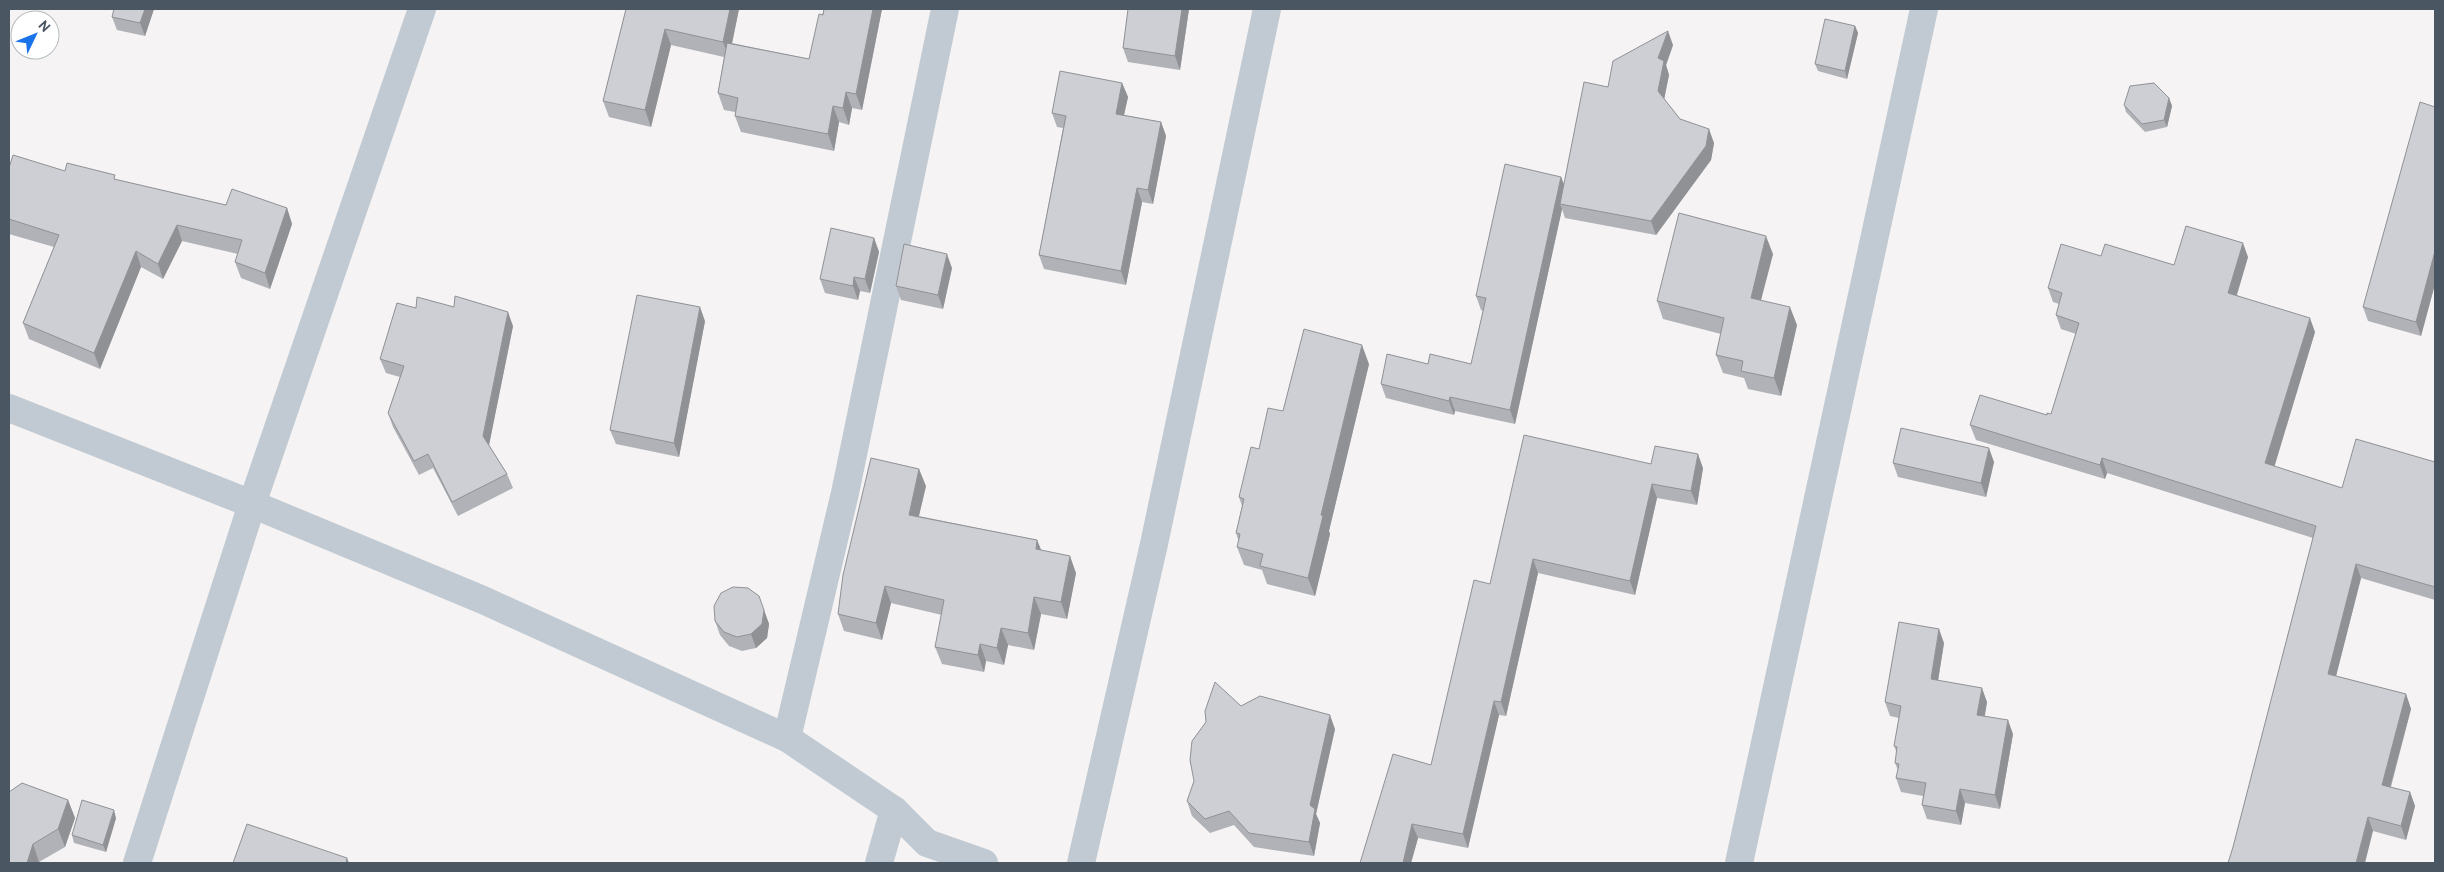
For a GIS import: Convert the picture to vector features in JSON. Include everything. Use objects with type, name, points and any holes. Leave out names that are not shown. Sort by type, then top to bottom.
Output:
[{"type":"street","points":[[137,863],[252,504],[422,9]]},
{"type":"street","points":[[788,738],[845,493],[945,9]]},
{"type":"street","points":[[1081,863],[1154,544],[1267,9]]},
{"type":"street","points":[[1739,863],[1924,9]]},
{"type":"street","points":[[9,408],[252,504],[484,600],[788,738],[894,810],[927,843],[984,863]]},
{"type":"street","points":[[879,863],[894,810]]},
{"type":"building","points":[[114,9],[145,9],[140,23],[112,17]]},
{"type":"building","points":[[626,9],[730,9],[723,42],[665,29],[645,110],[603,101]]},
{"type":"building","points":[[824,9],[873,9],[856,94],[846,92],[843,108],[833,106],[828,134],[735,116],[738,98],[718,93],[727,43],[809,59],[819,14],[823,15]]},
{"type":"building","points":[[1128,9],[1182,9],[1175,56],[1123,48]]},
{"type":"building","points":[[1825,19],[1855,26],[1845,71],[1815,64]]},
{"type":"building","points":[[1668,31],[1658,58],[1664,61],[1658,91],[1680,119],[1709,129],[1706,146],[1651,221],[1560,204],[1584,82],[1608,87],[1613,61]]},
{"type":"building","points":[[1060,71],[1122,83],[1116,114],[1161,122],[1148,190],[1137,188],[1121,271],[1039,255],[1066,116],[1052,113]]},
{"type":"building","points":[[2154,83],[2169,98],[2164,120],[2142,124],[2124,105],[2130,86]]},
{"type":"building","points":[[2420,102],[2435,107],[2435,251],[2416,322],[2363,307]]},
{"type":"building","points":[[13,155],[65,171],[67,163],[115,175],[114,179],[226,205],[232,189],[287,208],[265,273],[235,262],[242,240],[177,225],[158,264],[136,251],[94,353],[23,323],[59,235],[9,219],[9,168]]},
{"type":"building","points":[[1505,164],[1561,177],[1510,410],[1450,397],[1449,401],[1381,384],[1387,354],[1428,364],[1430,354],[1471,364],[1486,298],[1476,296]]},
{"type":"building","points":[[1679,213],[1766,236],[1751,298],[1790,307],[1774,378],[1741,371],[1743,361],[1716,355],[1724,318],[1657,301]]},
{"type":"building","points":[[2186,226],[2243,243],[2228,293],[2310,318],[2265,463],[2342,488],[2356,439],[2435,462],[2435,587],[2356,564],[2328,674],[2406,694],[2382,785],[2410,792],[2401,826],[2368,817],[2356,863],[2228,863],[2316,526],[2102,458],[2100,465],[1970,425],[1980,395],[2047,415],[2047,413],[2051,414],[2079,323],[2056,315],[2062,293],[2048,288],[2061,244],[2101,256],[2105,244],[2174,265]]},
{"type":"building","points":[[831,228],[874,238],[865,279],[854,277],[853,286],[820,279]]},
{"type":"building","points":[[904,244],[947,254],[938,295],[896,286]]},
{"type":"building","points":[[637,295],[700,307],[674,443],[610,430]]},
{"type":"building","points":[[455,296],[508,312],[483,436],[507,474],[452,502],[428,454],[414,461],[388,413],[404,366],[380,359],[397,303],[416,308],[417,297],[454,307]]},
{"type":"building","points":[[1304,329],[1362,345],[1321,515],[1323,516],[1308,578],[1260,566],[1263,554],[1237,547],[1240,534],[1236,533],[1244,499],[1239,497],[1251,447],[1259,449],[1268,408],[1283,411]]},
{"type":"building","points":[[1901,428],[1989,448],[1981,483],[1893,463]]},
{"type":"building","points":[[1524,435],[1651,464],[1655,446],[1698,454],[1691,491],[1652,484],[1630,581],[1533,559],[1501,702],[1494,701],[1463,834],[1412,824],[1403,863],[1360,863],[1393,754],[1431,765],[1474,580],[1490,584]]},
{"type":"building","points":[[871,458],[919,469],[909,515],[1037,540],[1036,549],[1070,556],[1061,602],[1034,597],[1028,633],[1001,628],[997,648],[980,644],[978,655],[935,647],[944,600],[885,586],[876,623],[838,614],[843,575]]},
{"type":"building","points":[[733,587],[748,588],[759,596],[764,610],[762,624],[751,634],[737,637],[724,632],[715,621],[714,606],[721,593]]},
{"type":"building","points":[[1899,622],[1939,629],[1931,679],[1982,688],[1977,715],[2008,720],[1995,795],[1960,789],[1956,811],[1922,805],[1926,783],[1896,778],[1899,764],[1895,763],[1897,747],[1894,746],[1901,706],[1885,702]]},
{"type":"building","points":[[1215,682],[1241,706],[1260,696],[1330,715],[1310,805],[1315,809],[1309,842],[1249,833],[1229,811],[1205,819],[1187,801],[1194,781],[1190,760],[1192,741],[1206,722],[1205,711]]},
{"type":"building","points":[[22,783],[68,800],[58,829],[33,844],[27,863],[9,863],[9,792]]},
{"type":"building","points":[[82,800],[114,810],[103,845],[72,835]]},
{"type":"building","points":[[247,824],[347,858],[346,863],[233,863]]}]
